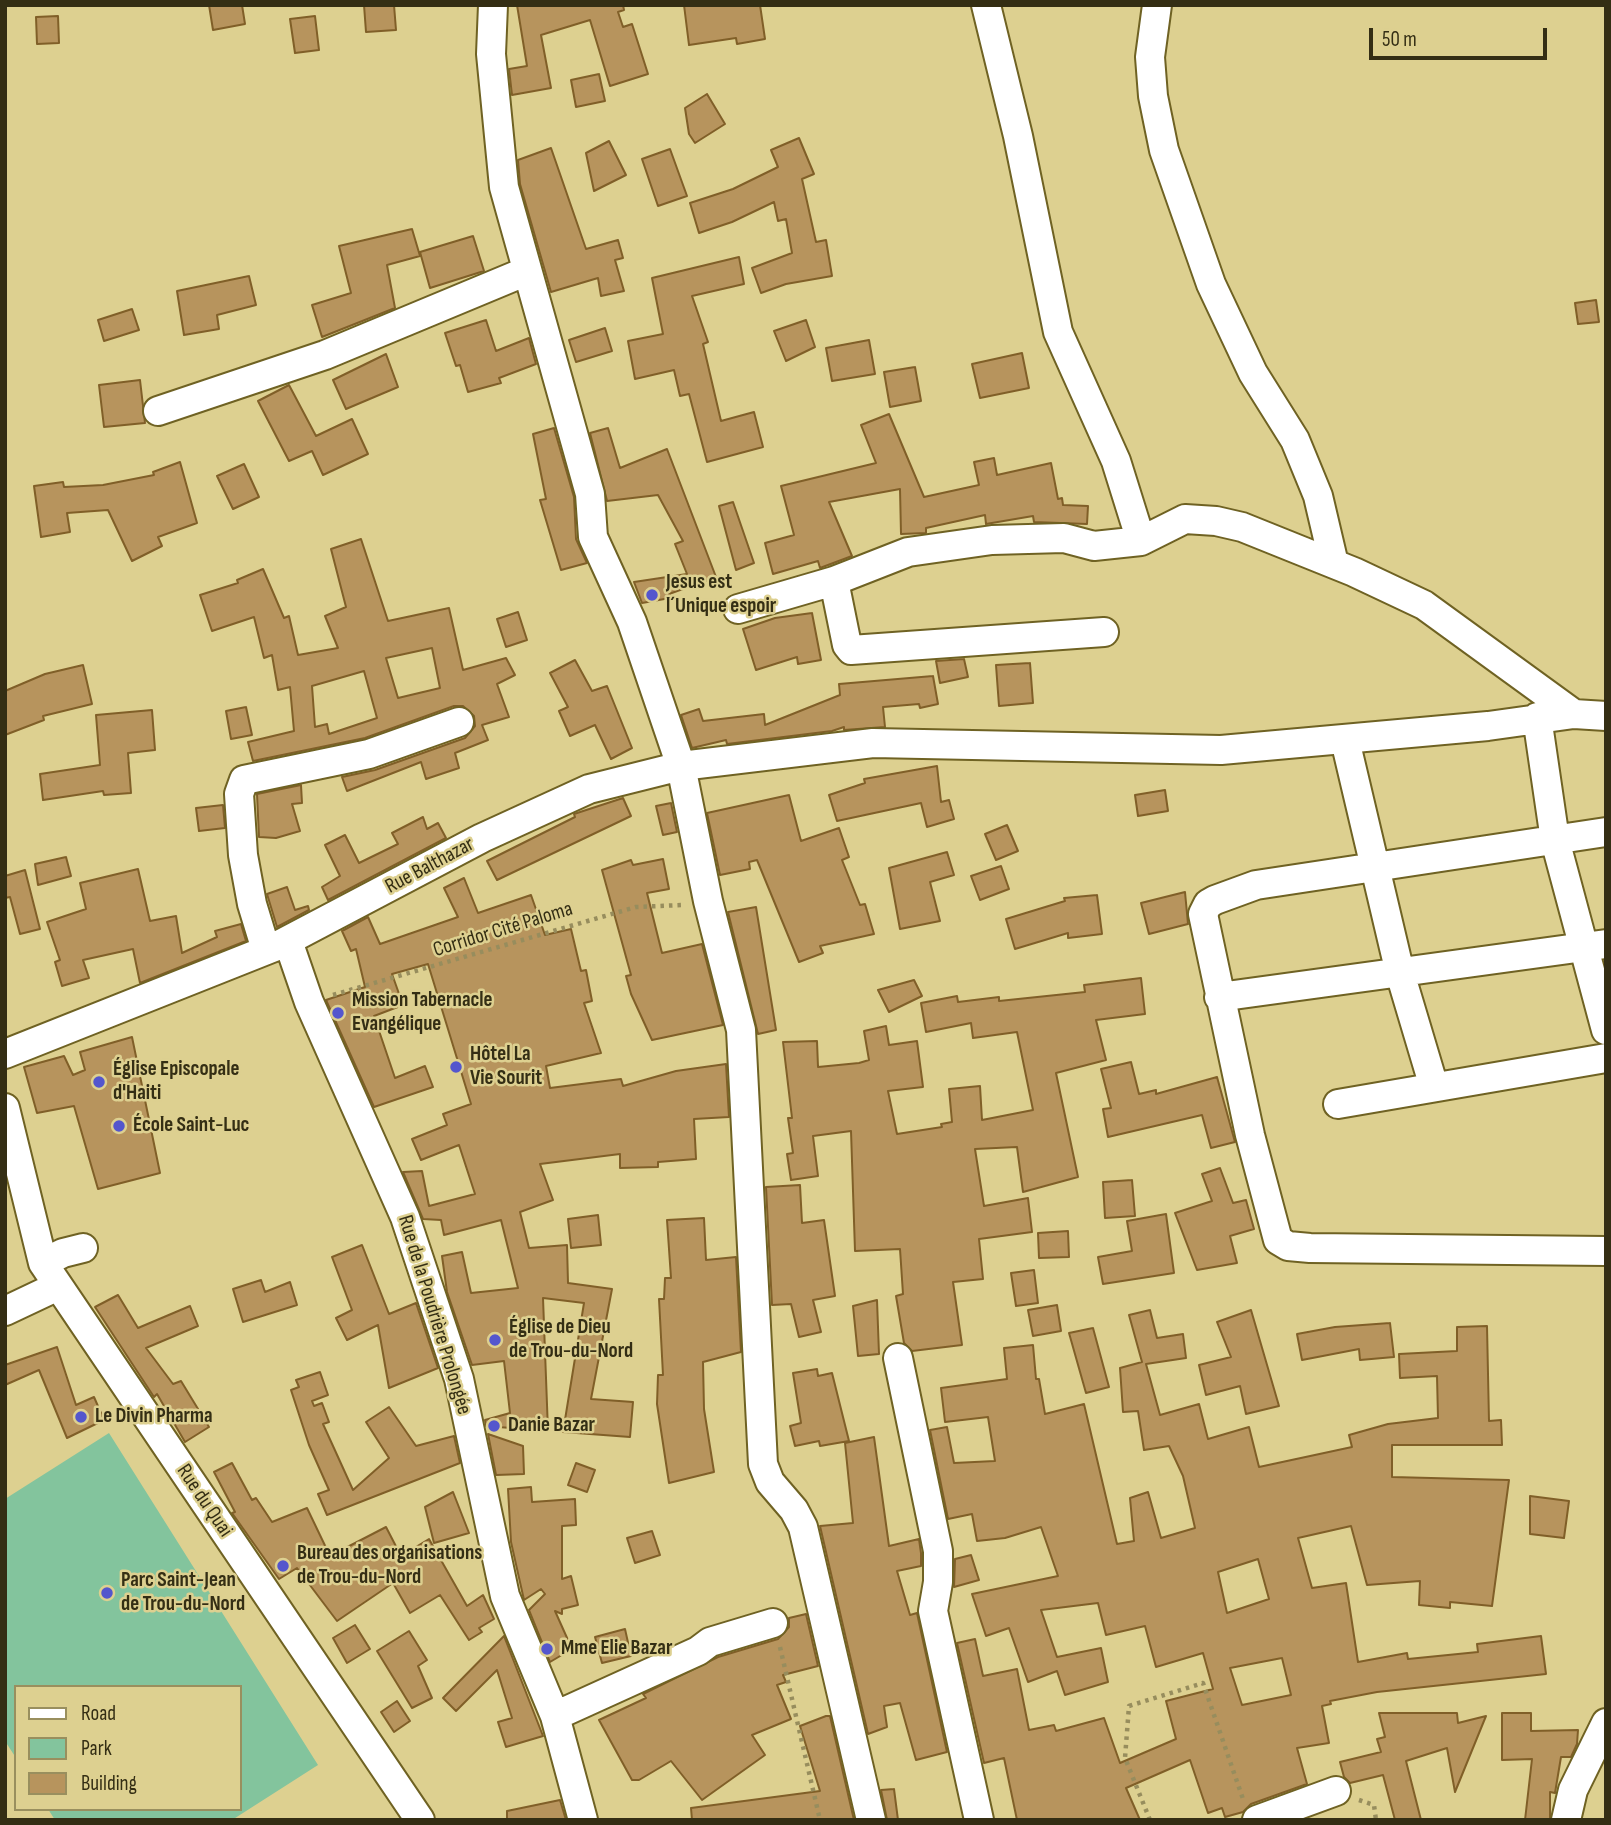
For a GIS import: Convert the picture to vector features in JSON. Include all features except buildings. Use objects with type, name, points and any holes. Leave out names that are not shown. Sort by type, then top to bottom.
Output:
[{"type":"street","points":[[493,5],[491,54],[504,187],[590,494],[593,537],[632,622],[681,766],[708,901],[741,1030],[763,1464],[770,1482],[794,1510],[803,1527],[871,1820]]},
{"type":"street","points":[[986,5],[1018,135],[1058,332],[1116,461],[1141,541]]},
{"type":"street","points":[[1157,5],[1150,57],[1153,96],[1164,150],[1211,284],[1253,373],[1295,440],[1318,496],[1334,564]]},
{"type":"street","points":[[158,411],[325,355],[527,271]]},
{"type":"street","points":[[738,609],[834,581],[908,552],[992,540],[1064,538],[1094,546],[1141,541],[1185,519],[1216,521],[1242,527],[1334,564],[1424,605],[1574,714]]},
{"type":"street","points":[[834,581],[850,650],[1104,632]]},
{"type":"street","name":"Rue Balthazar","points":[[5,1054],[277,945],[482,838],[589,789],[681,766],[873,743],[1221,750],[1488,726],[1574,714],[1606,716]]},
{"type":"street","points":[[1537,718],[1555,840],[1595,946],[1606,1030]]},
{"type":"street","name":"Rue de la Poudrière Prolongée","points":[[459,722],[369,754],[244,780],[239,794],[243,855],[251,904],[309,1002],[405,1217],[459,1379],[505,1596],[555,1716],[583,1820]]},
{"type":"street","points":[[1345,740],[1400,973],[1434,1087]]},
{"type":"street","points":[[1606,832],[1255,885],[1208,904],[1203,915],[1271,1222],[1278,1240],[1288,1246],[1606,1251]]},
{"type":"street","points":[[1219,996],[1595,946]]},
{"type":"street","points":[[1338,1104],[1606,1058]]},
{"type":"street","points":[[5,1108],[50,1274]]},
{"type":"street","points":[[5,1311],[50,1274],[63,1253],[83,1248]]},
{"type":"street","name":"Rue du Quai","points":[[50,1274],[420,1820]]},
{"type":"street","points":[[898,1357],[938,1551],[938,1582],[933,1611],[979,1820]]},
{"type":"street","points":[[555,1716],[698,1651],[710,1642],[773,1623]]},
{"type":"street","points":[[1573,1818],[1573,1790],[1606,1723]]},
{"type":"street","points":[[1251,1814],[1336,1791]]},
{"type":"path","name":"Corridor Cité Paloma","points":[[309,1002],[636,907],[666,908],[708,901]]},
{"type":"path","points":[[773,1623],[820,1820]]},
{"type":"path","points":[[1150,1820],[1125,1758],[1129,1706],[1203,1683],[1251,1814]]},
{"type":"green space","name":"Parc Saint-Jean de Trou-du-Nord","points":[[109,1433],[318,1765],[232,1820],[55,1820],[49,1811],[242,1811],[242,1685],[14,1685],[14,1755],[5,1741],[5,1499]]},
{"type":"place","name":"Jesus est l´Unique espoir","points":[[652,595]]},
{"type":"place","name":"Mission Tabernacle Evangélique","points":[[338,1013]]},
{"type":"place","name":"Hôtel La Vie Sourit","points":[[456,1067]]},
{"type":"place","name":"Église Episcopale d'Haiti","points":[[99,1082]]},
{"type":"place","name":"École Saint-Luc","points":[[119,1126]]},
{"type":"place","name":"Église de Dieu de Trou-du-Nord","points":[[495,1340]]},
{"type":"place","name":"Le Divin Pharma","points":[[81,1417]]},
{"type":"place","name":"Danie Bazar","points":[[494,1426]]},
{"type":"place","name":"Bureau des organisations de Trou-du-Nord","points":[[283,1566]]},
{"type":"place","name":"Parc Saint-Jean de Trou-du-Nord","points":[[107,1593]]},
{"type":"place","name":"Mme Elie Bazar","points":[[547,1649]]}]
